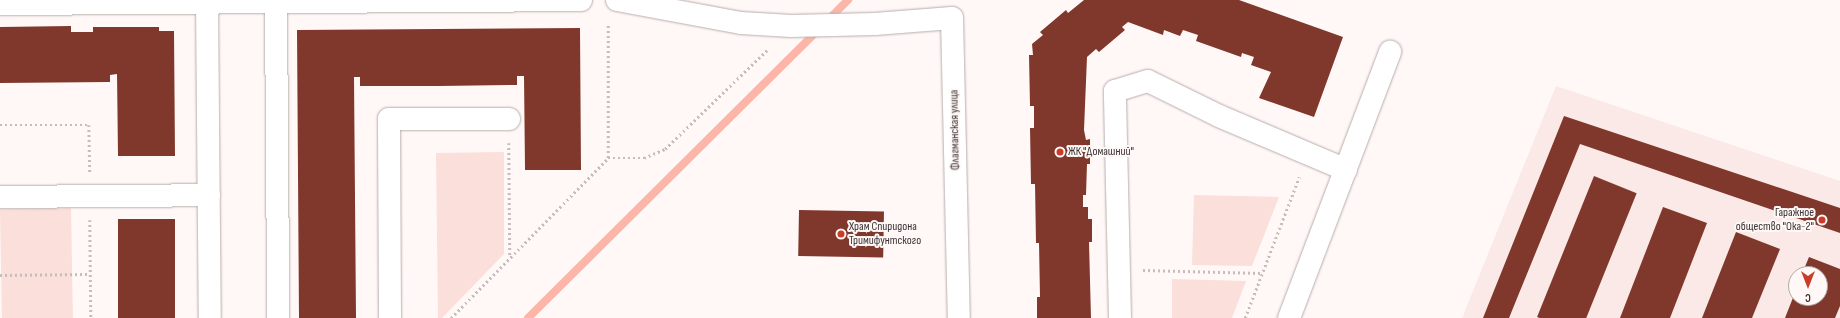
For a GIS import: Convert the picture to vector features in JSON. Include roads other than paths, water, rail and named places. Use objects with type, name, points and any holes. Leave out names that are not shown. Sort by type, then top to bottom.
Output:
[{"type":"street","points":[[0,4],[581,0]]},
{"type":"street","points":[[276,2],[278,318]]},
{"type":"street","points":[[207,3],[210,318]]},
{"type":"street","name":"Флагманская улица","points":[[612,8],[741,23],[791,26],[875,24],[952,18],[959,318]]},
{"type":"street","points":[[1289,318],[1390,52]]},
{"type":"street","points":[[1120,318],[1115,91],[1148,81],[1219,116],[1346,170]]},
{"type":"street","points":[[390,318],[389,120],[509,119]]},
{"type":"street","points":[[0,197],[209,195]]},
{"type":"waterway","points":[[827,21],[848,0]]},
{"type":"waterway","points":[[528,318],[819,29]]},
{"type":"place","name":"ЖК \"Домашний\"","points":[[1060,152]]},
{"type":"place","name":"Гаражное общество \"Ока-2\"","points":[[1822,220]]},
{"type":"place","name":"Храм Спиридона Тримифунтского","points":[[841,234]]}]
